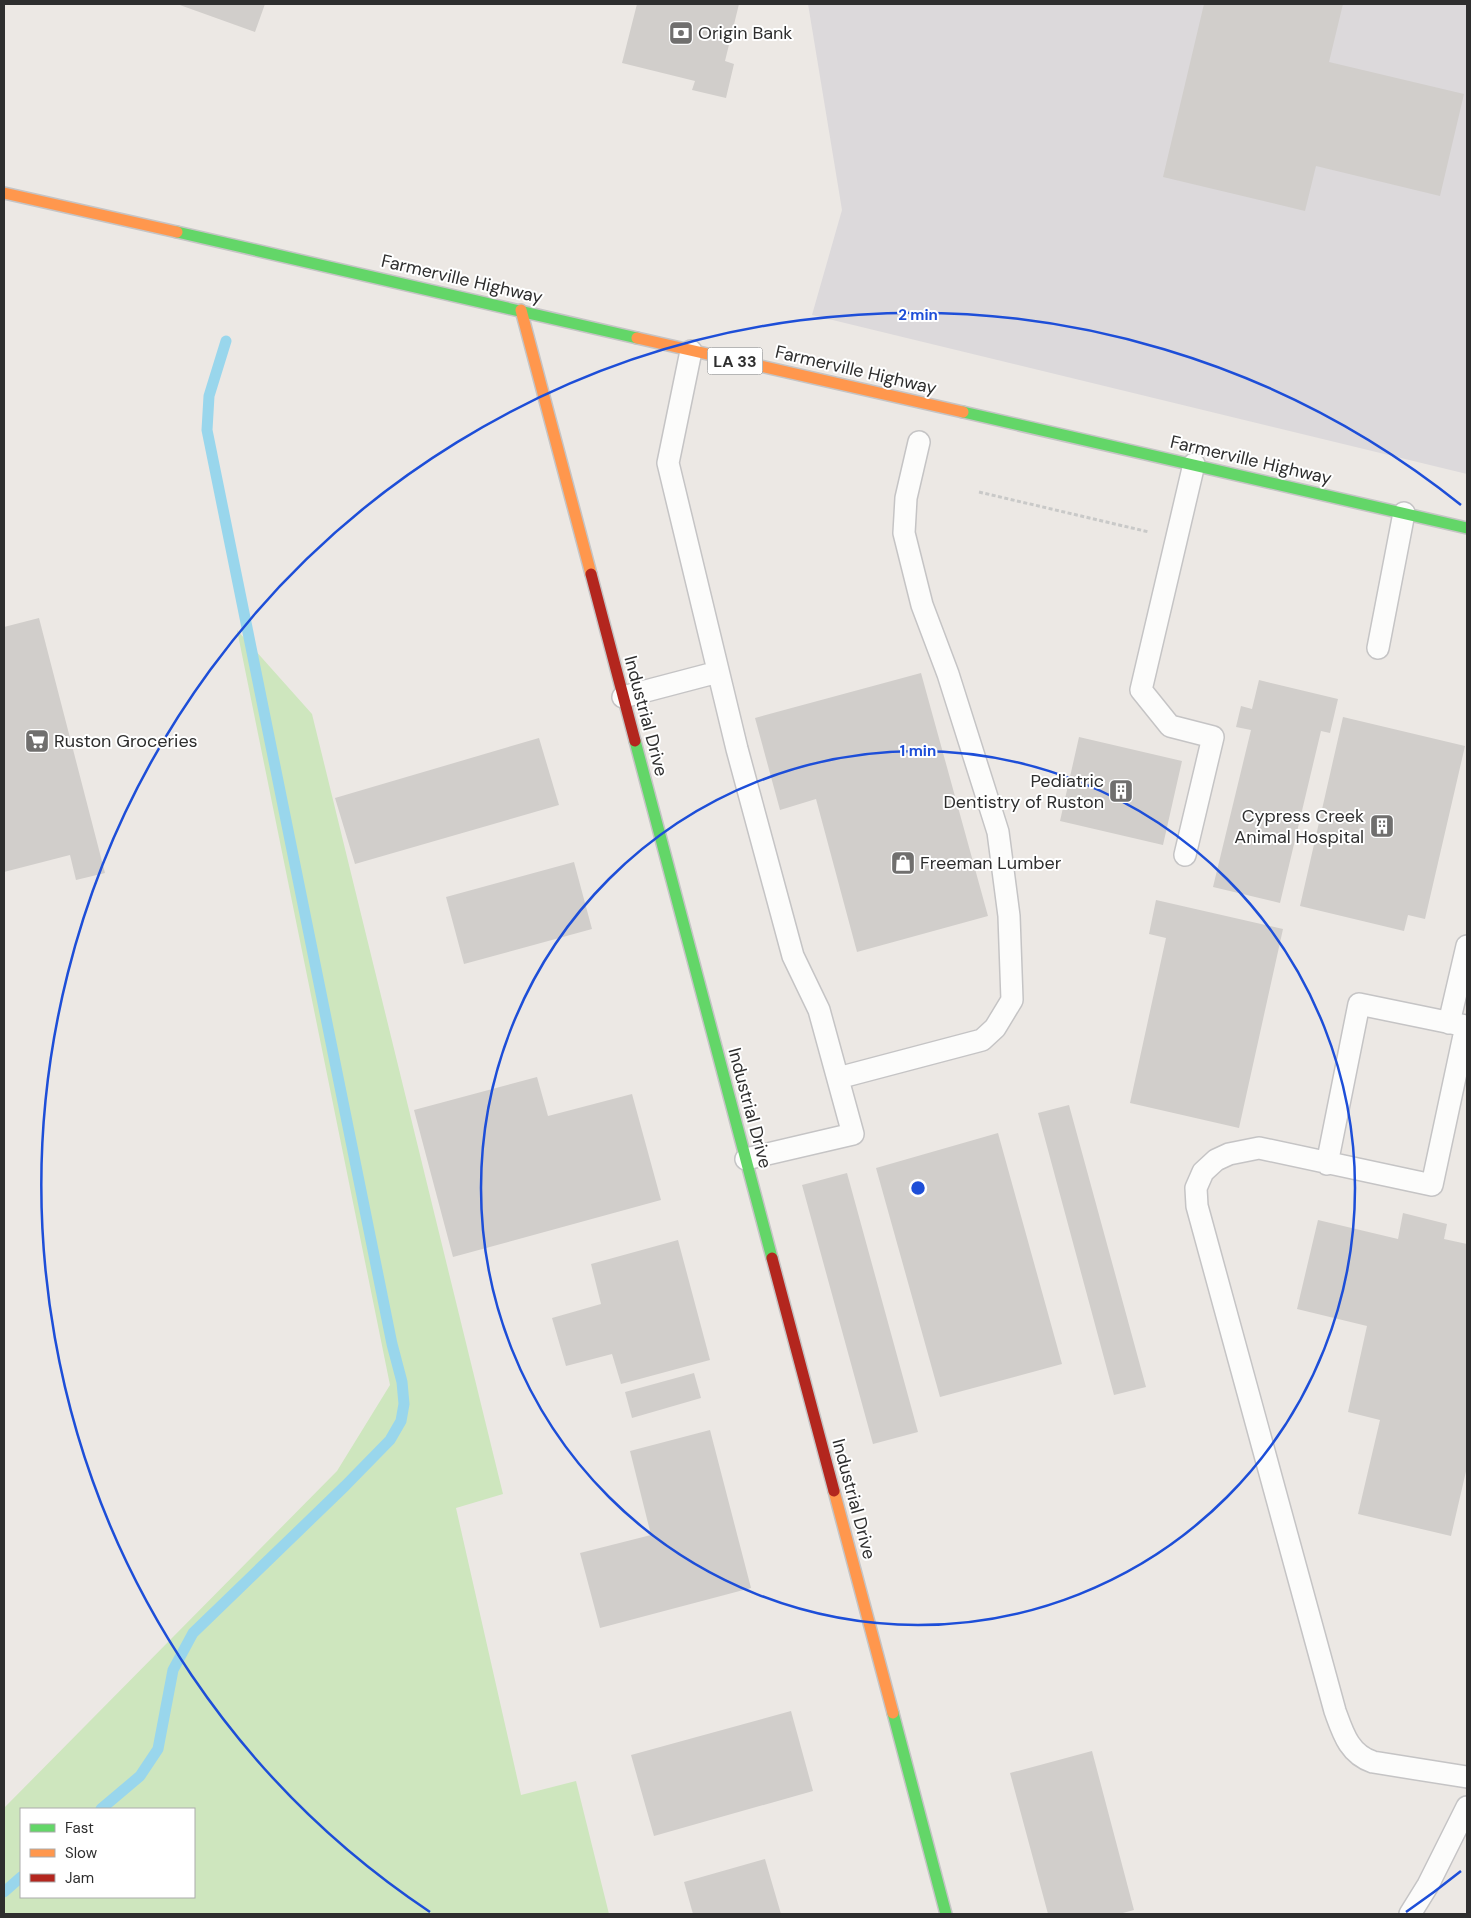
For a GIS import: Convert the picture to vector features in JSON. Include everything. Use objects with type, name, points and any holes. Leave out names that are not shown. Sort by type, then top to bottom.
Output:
[{"type":"street","name":"Farmerville Highway","points":[[4,192],[1467,528]]},
{"type":"street","name":"Industrial Drive","points":[[520,310],[946,1914]]},
{"type":"lane","points":[[691,351],[668,463],[737,749],[793,956],[819,1010],[853,1134],[746,1159]]},
{"type":"lane","points":[[838,1078],[982,1040],[995,1028],[1012,1000],[1009,916],[998,832],[948,674],[922,605],[904,533],[906,498],[920,442]]},
{"type":"lane","points":[[1185,855],[1213,737],[1170,726],[1142,690],[1194,464]]},
{"type":"lane","points":[[1378,648],[1404,514]]},
{"type":"lane","points":[[623,697],[718,672]]},
{"type":"lane","points":[[1467,946],[1461,1025],[1432,1185],[1259,1148],[1229,1154],[1216,1160],[1203,1172],[1196,1188],[1197,1206],[1335,1711],[1345,1738],[1362,1758],[1373,1762],[1467,1777]]},
{"type":"lane","points":[[1327,1164],[1359,1004],[1461,1025]]},
{"type":"lane","points":[[1410,1914],[1428,1885],[1467,1807]]},
{"type":"path","points":[[979,492],[1154,533]]},
{"type":"shaded area","points":[[808,4],[1467,4],[1467,474],[812,315],[842,210]]},
{"type":"green space","points":[[237,630],[312,714],[503,1494],[456,1508],[521,1795],[576,1781],[609,1914],[4,1914],[4,1808],[337,1471],[390,1385]]},
{"type":"building","points":[[177,4],[265,4],[255,32]]},
{"type":"building","name":"Origin Bank","points":[[637,4],[739,4],[725,61],[734,64],[726,98],[692,90],[695,81],[622,63]]},
{"type":"building","points":[[1204,4],[1343,4],[1329,62],[1464,94],[1440,196],[1316,166],[1305,211],[1163,177]]},
{"type":"building","name":"Ruston Groceries","points":[[39,618],[105,873],[76,880],[70,855],[4,872],[4,627]]},
{"type":"building","name":"Freeman Lumber","points":[[921,673],[988,916],[857,952],[816,799],[780,810],[755,718]]},
{"type":"building","points":[[1259,680],[1338,699],[1330,733],[1321,731],[1280,903],[1213,887],[1251,730],[1236,727],[1241,706],[1252,709]]},
{"type":"building","name":"Cypress Creek Animal Hospital","points":[[1343,717],[1465,746],[1425,919],[1408,915],[1404,931],[1300,906]]},
{"type":"building","name":"Pediatric Dentistry of Ruston","points":[[1079,737],[1182,761],[1163,845],[1060,821]]},
{"type":"building","points":[[539,738],[559,805],[355,864],[335,798]]},
{"type":"building","points":[[574,862],[592,929],[464,964],[446,897]]},
{"type":"building","points":[[1156,900],[1283,929],[1239,1128],[1130,1103],[1166,938],[1149,934]]},
{"type":"building","points":[[537,1077],[548,1116],[632,1094],[661,1200],[453,1257],[414,1110]]},
{"type":"building","points":[[1069,1105],[1146,1387],[1114,1395],[1038,1113]]},
{"type":"building","points":[[998,1133],[1062,1364],[940,1397],[876,1168]]},
{"type":"building","points":[[847,1173],[918,1432],[873,1444],[802,1185]]},
{"type":"building","points":[[1403,1213],[1447,1224],[1444,1239],[1467,1244],[1467,1467],[1451,1536],[1358,1514],[1380,1420],[1348,1412],[1367,1326],[1297,1309],[1318,1220],[1398,1239]]},
{"type":"building","points":[[678,1240],[710,1360],[621,1384],[612,1354],[566,1366],[552,1318],[601,1304],[591,1264]]},
{"type":"building","points":[[694,1373],[701,1398],[632,1418],[625,1392]]},
{"type":"building","points":[[710,1430],[751,1588],[600,1628],[580,1553],[651,1535],[630,1451]]},
{"type":"building","points":[[791,1711],[813,1791],[654,1836],[631,1755]]},
{"type":"building","points":[[1092,1751],[1134,1910],[1119,1914],[1048,1914],[1010,1773]]},
{"type":"building","points":[[765,1859],[781,1914],[693,1914],[684,1882]]},
{"type":"waterway","points":[[102,1808],[140,1776],[158,1749],[173,1670],[193,1633],[390,1440],[401,1421],[404,1404],[402,1382],[392,1344],[207,430],[209,396],[226,341]]},
{"type":"waterway","points":[[4,1892],[20,1878]]},
{"type":"traffic: fast","points":[[177,232],[637,338]]},
{"type":"traffic: fast","points":[[963,412],[1467,528]]},
{"type":"traffic: fast","points":[[635,741],[772,1258]]},
{"type":"traffic: fast","points":[[893,1713],[946,1914]]},
{"type":"traffic: slow","points":[[4,193],[177,232]]},
{"type":"traffic: slow","points":[[521,310],[591,574]]},
{"type":"traffic: slow","points":[[637,338],[963,412]]},
{"type":"traffic: slow","points":[[834,1491],[893,1713]]},
{"type":"traffic: jam","points":[[591,574],[635,741]]},
{"type":"traffic: jam","points":[[772,1258],[834,1491]]},
{"type":"place","name":"Origin Bank","points":[[681,33]]},
{"type":"place","name":"Ruston Groceries","points":[[37,741]]},
{"type":"place","name":"Pediatric Dentistry of Ruston","points":[[1121,791]]},
{"type":"place","name":"Cypress Creek Animal Hospital","points":[[1382,826]]},
{"type":"place","name":"Freeman Lumber","points":[[903,863]]}]
